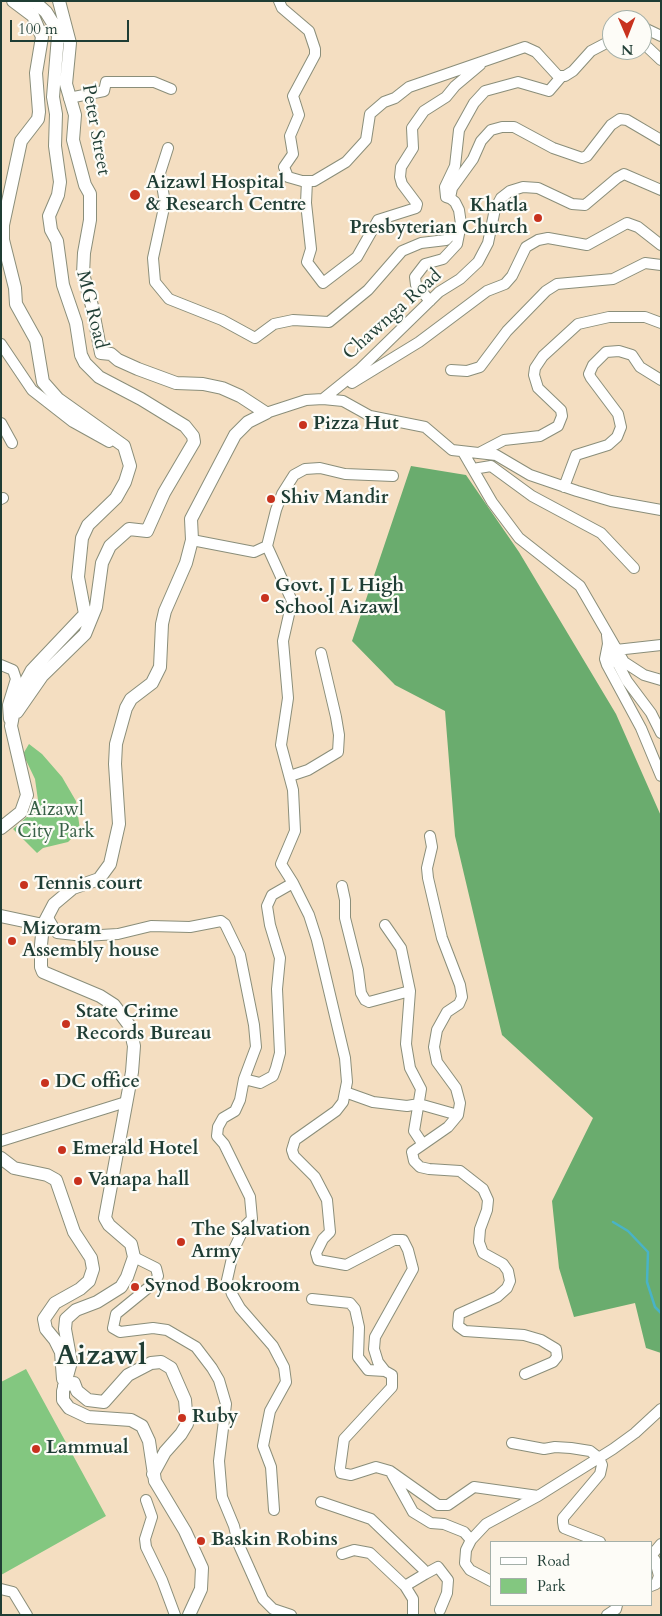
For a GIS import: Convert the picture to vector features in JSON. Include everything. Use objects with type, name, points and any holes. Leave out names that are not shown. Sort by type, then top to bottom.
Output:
[{"type":"main road","points":[[1,828],[21,812],[27,795],[11,726],[16,699],[22,683],[43,657],[85,614],[78,577],[82,538],[88,525],[116,498],[125,482],[130,466],[127,453],[117,441],[58,399],[42,382],[36,340],[16,304],[15,288],[4,240],[3,225],[21,141],[38,119],[36,73],[42,37],[33,16],[13,1]]},
{"type":"main road","name":"MG Road","points":[[11,726],[20,706],[42,676],[85,634],[96,607],[102,563],[110,546],[129,528],[148,531],[164,493],[194,442],[193,436],[185,426],[140,398],[99,377],[81,355],[76,323],[63,285],[57,241],[49,216],[60,187],[54,146],[56,114],[53,97],[58,36],[46,12],[36,3],[28,1]]},
{"type":"main road","name":"Peter Street","points":[[59,1],[70,43],[66,75],[69,98],[74,115],[75,148],[85,185],[90,194],[90,220],[84,253],[83,274],[92,306],[101,353],[111,354],[118,360],[138,369],[176,383],[203,384],[222,388],[240,396],[266,413]]},
{"type":"main road","points":[[189,1615],[201,1590],[202,1568],[185,1531],[168,1505],[153,1474],[149,1441],[142,1426],[131,1420],[88,1417],[76,1413],[65,1404],[62,1395],[71,1362],[65,1329],[66,1319],[76,1310],[97,1302],[121,1287],[134,1257],[131,1244],[109,1225],[105,1218],[134,1062],[134,1046],[129,1025],[119,1010],[108,1000],[43,972],[40,960],[45,921],[54,904],[64,894],[99,879],[110,864],[119,824],[115,764],[121,724],[131,699],[157,677],[160,667],[162,624],[165,611],[186,563],[192,540],[191,520],[235,435],[248,422],[266,413]]},
{"type":"main road","points":[[1,916],[45,921]]},
{"type":"main road","points":[[1,1158],[14,1168],[47,1175],[56,1180],[74,1232],[91,1258],[93,1269],[89,1281],[80,1289],[55,1303],[44,1319],[46,1330],[55,1340],[61,1352],[64,1386]]},
{"type":"main road","points":[[64,1386],[74,1383],[76,1392],[88,1400],[104,1402],[128,1375],[133,1372],[151,1363],[161,1362],[171,1368],[185,1400],[187,1424],[166,1452],[153,1474]]},
{"type":"street","points":[[279,1],[288,14],[309,31],[315,49],[315,55],[293,96],[299,115],[290,136],[294,154],[284,167],[286,175],[291,179],[314,181],[346,162],[366,140],[370,114],[384,102],[420,82],[483,63],[525,47],[536,52],[561,77]]},
{"type":"street","points":[[430,301],[416,286],[415,277],[425,264],[442,259],[456,244],[461,224],[459,210],[450,198],[446,197],[445,187],[456,161],[459,130],[474,103],[485,91],[518,82],[549,91],[561,77],[569,75],[590,51],[602,45]]},
{"type":"street","points":[[307,181],[306,203],[311,249],[307,262],[323,283],[357,257],[378,220],[416,208],[417,204],[402,184],[400,177],[402,167],[413,148],[412,128],[424,111],[446,97],[455,86],[483,63]]},
{"type":"street","points":[[69,98],[104,91],[106,82],[154,82],[171,89]]},
{"type":"street","points":[[450,198],[452,188],[473,159],[481,141],[495,128],[514,127],[553,148],[582,158],[587,156],[611,125],[620,119],[627,120],[661,140]]},
{"type":"street","points":[[168,148],[160,174],[165,203],[153,258],[155,282],[166,297],[222,320],[255,338],[270,326],[293,320],[329,322],[368,290],[402,250],[422,243],[446,240],[461,224]]},
{"type":"street","name":"Chawnga Road","points":[[323,398],[359,370],[430,301],[478,262],[488,243],[495,210],[501,198],[510,191],[528,187],[538,188],[572,204],[586,205],[624,174],[661,190]]},
{"type":"street","points":[[335,400],[350,384],[419,342],[487,291],[505,284],[512,276],[526,247],[538,240],[548,238],[587,245],[627,223],[638,227],[661,245]]},
{"type":"street","points":[[450,370],[467,371],[480,366],[507,331],[546,291],[557,284],[613,279],[645,263],[661,265]]},
{"type":"street","points":[[481,452],[504,440],[540,436],[558,426],[562,416],[561,410],[538,388],[534,375],[535,368],[550,349],[578,324],[609,317],[645,317],[661,323]]},
{"type":"street","points":[[1,344],[32,390],[73,422],[127,453]]},
{"type":"street","points":[[564,487],[576,455],[608,444],[617,437],[621,427],[618,414],[589,374],[593,365],[606,352],[619,351],[632,355],[640,367],[661,380]]},
{"type":"street","points":[[266,413],[295,402],[323,398],[335,400],[370,416],[425,427],[452,450],[496,455],[530,475],[564,487],[611,501],[661,510]]},
{"type":"street","points":[[1,423],[12,443]]},
{"type":"street","points":[[463,452],[492,502],[524,544],[580,586],[607,635],[611,651],[627,681],[651,713],[661,733]]},
{"type":"street","points":[[473,468],[490,466],[532,496],[601,533],[634,568]]},
{"type":"street","points":[[385,1371],[376,1356],[375,1337],[413,1269],[408,1250],[403,1240],[394,1240],[346,1266],[318,1260],[316,1253],[323,1239],[330,1232],[327,1200],[315,1177],[294,1156],[292,1150],[295,1140],[336,1111],[343,1102],[347,1082],[345,1058],[317,940],[309,915],[293,882],[281,864],[295,831],[293,790],[281,745],[288,698],[283,640],[292,602],[267,546],[276,510],[294,475],[305,469],[320,468],[345,474],[394,476]]},
{"type":"street","points":[[192,540],[254,552],[267,546]]},
{"type":"street","points":[[611,651],[661,645]]},
{"type":"street","points":[[611,651],[633,669],[650,678],[661,680]]},
{"type":"street","points":[[611,651],[607,665],[641,728],[661,776]]},
{"type":"street","points":[[290,776],[308,770],[338,752],[339,735],[336,717],[321,653]]},
{"type":"street","points":[[1,665],[14,670],[16,679],[8,705],[11,726]]},
{"type":"street","points":[[430,836],[432,848],[428,878],[442,938],[460,985],[462,997],[459,1004],[447,1012],[437,1030],[434,1047],[437,1062],[456,1088],[460,1103],[458,1115],[448,1127],[422,1143],[412,1152],[414,1161],[420,1167],[460,1171],[483,1189],[488,1200],[478,1242],[483,1253],[503,1264],[508,1271],[510,1281],[507,1288],[497,1297],[458,1314],[458,1326],[465,1331],[524,1335],[541,1340],[556,1349],[557,1357],[552,1362],[525,1374]]},
{"type":"street","points":[[244,1079],[260,1083],[273,1076],[276,1068],[280,1032],[277,989],[280,958],[270,925],[267,906],[272,895],[293,882]]},
{"type":"street","points":[[342,886],[345,900],[345,918],[358,970],[361,993],[365,1000],[370,1002],[410,991]]},
{"type":"street","points":[[45,921],[57,933],[75,936],[118,934],[151,926],[190,927],[218,920],[224,922],[242,961],[254,1025],[256,1047],[244,1079],[240,1100],[235,1111],[223,1118],[218,1126],[217,1136],[224,1144],[250,1197],[252,1219],[245,1226],[234,1249],[227,1280],[240,1308],[273,1346],[284,1367],[286,1382],[270,1411],[263,1446],[271,1468],[274,1510]]},
{"type":"street","points":[[385,925],[401,948],[410,991],[406,1044],[410,1068],[421,1089],[414,1131],[422,1143]]},
{"type":"street","points":[[345,1092],[373,1102],[407,1106],[419,1104],[458,1115]]},
{"type":"street","points":[[1,1141],[126,1102]]},
{"type":"street","points":[[134,1257],[156,1268],[158,1276],[154,1283],[116,1314],[113,1328],[120,1332],[153,1328],[167,1330],[196,1347],[208,1363],[218,1380],[226,1404],[219,1461],[222,1497],[234,1526],[238,1543],[263,1599],[273,1608],[291,1615]]},
{"type":"street","points":[[312,1299],[350,1303],[356,1309],[359,1327],[358,1357],[368,1370],[385,1371],[392,1375],[392,1387],[344,1439],[340,1468],[341,1474],[345,1476],[376,1467],[390,1471],[438,1505],[448,1505],[474,1487],[538,1496]]},
{"type":"street","points":[[490,1580],[470,1570],[465,1563],[466,1550],[471,1540],[486,1524],[538,1496],[599,1458],[635,1433],[661,1409]]},
{"type":"street","points":[[512,1444],[544,1449],[555,1447],[590,1451],[599,1458],[602,1465],[600,1474],[563,1518],[564,1528],[597,1541]]},
{"type":"street","points":[[390,1471],[414,1512],[431,1523],[444,1524],[464,1532],[471,1540]]},
{"type":"street","points":[[146,1500],[152,1516],[145,1539],[146,1547],[162,1580],[175,1615]]},
{"type":"street","points":[[321,1502],[371,1519],[423,1569],[425,1574]]},
{"type":"street","points":[[652,1555],[661,1544]]},
{"type":"street","points":[[342,1554],[354,1550],[370,1553],[405,1586],[413,1599],[413,1615]]},
{"type":"street","points":[[652,1557],[655,1560],[659,1576],[656,1584],[652,1586]]},
{"type":"street","points":[[405,1586],[438,1567],[448,1580],[448,1593],[440,1610]]},
{"type":"street","points":[[1,1589],[13,1592],[28,1615]]},
{"type":"street","points":[[607,1615],[616,1609],[617,1606]]},
{"type":"green space","points":[[411,466],[466,475],[519,552],[616,714],[661,816],[661,1353],[646,1348],[635,1303],[574,1317],[559,1268],[552,1201],[593,1118],[502,1035],[455,836],[445,711],[395,685],[352,641]]},
{"type":"green space","name":"Aizawl City Park","points":[[29,744],[42,754],[62,777],[76,801],[80,830],[68,842],[43,848],[37,853],[13,829],[36,809],[38,800],[35,779],[23,754]]},
{"type":"green space","name":"Lammual","points":[[26,1369],[106,1516],[1,1575],[1,1382]]},
{"type":"waterway","points":[[613,1222],[628,1231],[648,1252],[647,1282],[655,1307],[661,1313]]},
{"type":"place","name":"Aizawl Hospital & Research Centre","points":[[135,195]]},
{"type":"place","name":"Khatla Presbyterian Church","points":[[538,218]]},
{"type":"place","name":"Pizza Hut","points":[[303,425]]},
{"type":"place","name":"Shiv Mandir","points":[[271,499]]},
{"type":"place","name":"Govt. J L High School Aizawl","points":[[265,598]]},
{"type":"place","name":"Tennis court","points":[[24,885]]},
{"type":"place","name":"Mizoram Assembly house","points":[[12,941]]},
{"type":"place","name":"State Crime Records Bureau","points":[[66,1024]]},
{"type":"place","name":"DC office","points":[[45,1083]]},
{"type":"place","name":"Emerald Hotel","points":[[62,1150]]},
{"type":"place","name":"Vanapa hall","points":[[78,1181]]},
{"type":"place","name":"The Salvation Army","points":[[181,1242]]},
{"type":"place","name":"Synod Bookroom","points":[[135,1287]]},
{"type":"place","name":"Ruby","points":[[182,1418]]},
{"type":"place","name":"Lammual","points":[[36,1449]]},
{"type":"place","name":"Baskin Robins","points":[[201,1541]]},
{"type":"district","name":"Aizawl","points":[[101,1357]]}]
